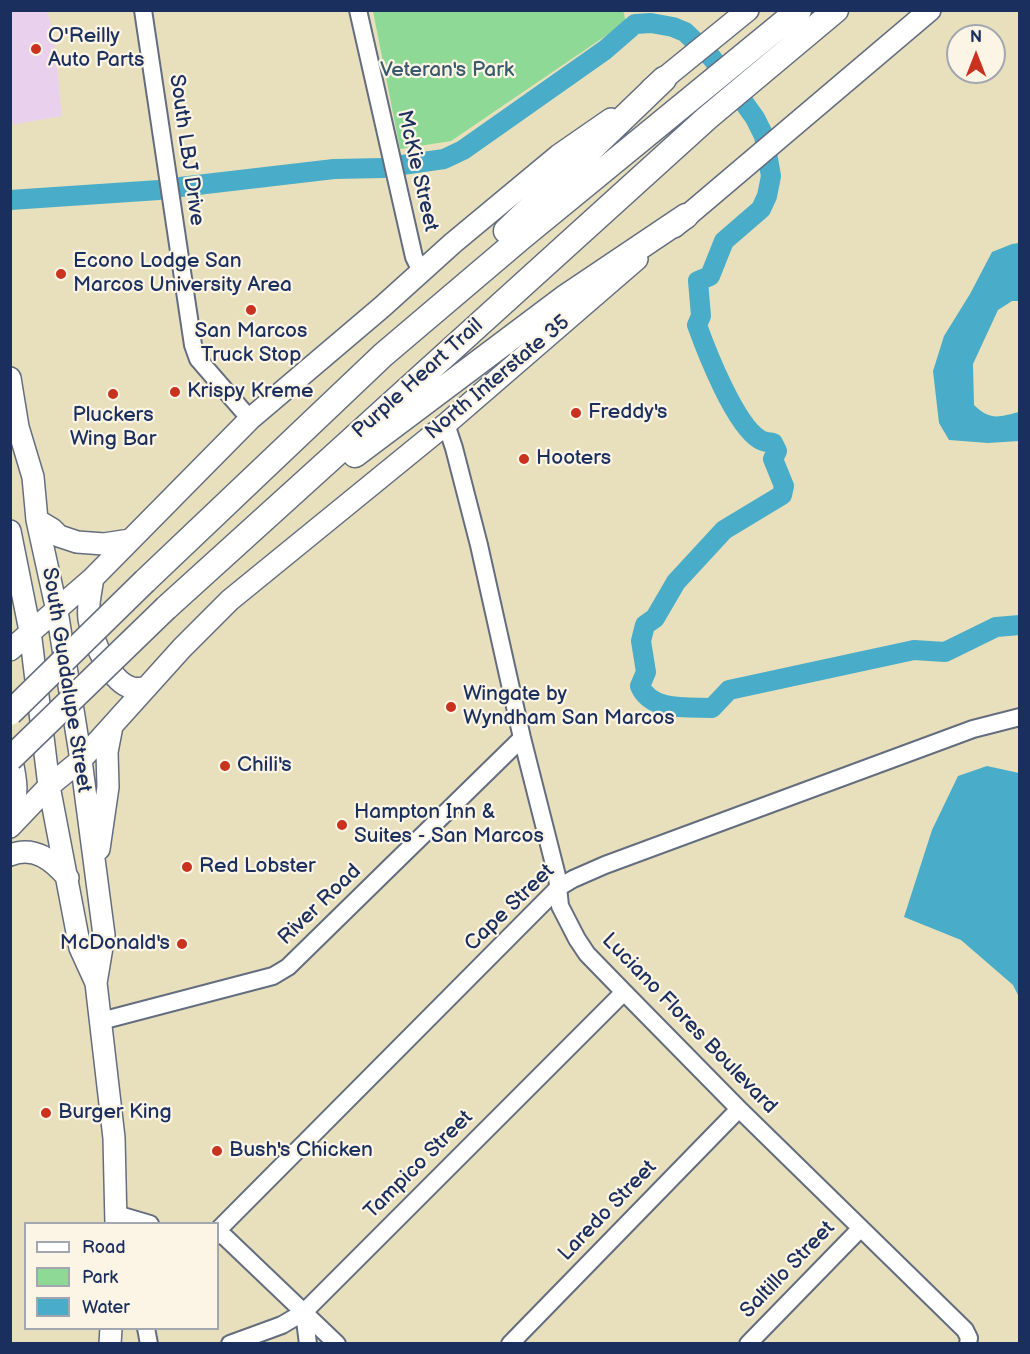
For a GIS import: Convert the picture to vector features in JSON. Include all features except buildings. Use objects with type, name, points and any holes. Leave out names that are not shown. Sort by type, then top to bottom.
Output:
[{"type":"highway","name":"Purple Heart Trail","points":[[10,759],[166,608],[707,118],[761,58],[799,10]]},
{"type":"highway","name":"Purple Heart Trail","points":[[10,713],[145,581],[396,345],[522,237],[690,100],[837,10]]},
{"type":"highway","points":[[396,345],[480,256],[666,77]]},
{"type":"highway","points":[[228,551],[564,298],[693,210]]},
{"type":"main road","name":"North Interstate 35","points":[[10,826],[49,786],[81,760],[230,600],[446,424],[693,210],[930,10]]},
{"type":"main road","points":[[10,650],[93,578],[250,419],[559,155],[594,132],[742,16]]},
{"type":"main road","name":"South Guadalupe Street","points":[[10,378],[18,427],[33,477],[37,520],[57,611],[81,760],[104,935],[96,983],[114,1138],[116,1219]]},
{"type":"main road","points":[[37,520],[59,536],[77,542],[104,544],[130,540]]},
{"type":"main road","name":"South Guadalupe Street","points":[[10,531],[30,631],[49,786],[80,948],[96,983]]},
{"type":"main road","points":[[93,578],[89,619],[100,655],[119,680],[131,688],[146,688]]},
{"type":"main road","points":[[96,876],[108,787],[107,752],[112,726]]},
{"type":"main road","points":[[10,752],[16,788],[14,806],[10,812]]},
{"type":"main road","points":[[10,855],[37,853],[53,862],[68,878]]},
{"type":"street","name":"South LBJ Drive","points":[[143,10],[193,345],[198,359],[250,419]]},
{"type":"street","name":"McKie Street","points":[[358,10],[414,257],[421,271]]},
{"type":"street","name":"Luciano Flores Boulevard","points":[[446,424],[479,545],[558,888],[560,906],[577,939],[587,954],[624,993],[739,1109],[965,1330],[969,1341]]},
{"type":"street","name":"Cape Street","points":[[219,1231],[558,888],[573,879],[616,861],[973,729],[1020,717]]},
{"type":"street","name":"River Road","points":[[101,1021],[273,976],[288,967],[522,738]]},
{"type":"street","name":"Tampico Street","points":[[230,1344],[282,1325],[304,1312],[624,993]]},
{"type":"street","name":"Laredo Street","points":[[510,1344],[739,1109]]},
{"type":"street","points":[[116,1219],[136,1222]]},
{"type":"street","name":"Saltillo Street","points":[[748,1344],[860,1229]]},
{"type":"street","points":[[219,1233],[337,1344]]},
{"type":"street","points":[[304,1312],[308,1344]]},
{"type":"shaded area","points":[[11,10],[47,11],[53,30],[62,116],[11,125]]},
{"type":"green space","name":"Veteran's Park","points":[[623,10],[626,22],[451,141],[400,149],[373,11]]},
{"type":"water","points":[[1019,243],[1019,301],[1012,301],[998,310],[973,364],[974,405],[990,416],[1019,412],[1019,441],[988,443],[949,440],[939,423],[933,371],[944,336],[992,252]]},
{"type":"water","points":[[987,766],[1019,773],[1019,997],[1013,985],[961,940],[904,917],[932,830],[958,776]]},
{"type":"waterway","points":[[402,165],[444,159],[463,150],[605,50],[635,24],[651,23],[685,32],[712,58],[755,118],[764,136],[771,176],[767,196],[761,209],[724,241],[710,276],[698,281],[701,316],[697,325],[731,404],[750,431],[759,439],[773,443],[777,451],[773,459],[784,486],[782,495],[724,530],[676,582],[655,618],[645,625],[641,641],[646,672],[640,686],[653,700],[672,706],[712,708],[729,690],[914,650],[945,652],[996,627],[1020,625]]},
{"type":"waterway","points":[[180,187],[334,169],[384,168]]},
{"type":"waterway","points":[[10,200],[159,190]]},
{"type":"place","name":"O'Reilly Auto Parts","points":[[36,49]]},
{"type":"place","name":"Econo Lodge San Marcos University Area","points":[[61,274]]},
{"type":"place","name":"San Marcos Truck Stop","points":[[251,310]]},
{"type":"place","name":"Krispy Kreme","points":[[175,392]]},
{"type":"place","name":"Pluckers Wing Bar","points":[[113,394]]},
{"type":"place","name":"Freddy's","points":[[576,413]]},
{"type":"place","name":"Hooters","points":[[524,459]]},
{"type":"place","name":"Wingate by Wyndham San Marcos","points":[[451,707]]},
{"type":"place","name":"Chili's","points":[[225,766]]},
{"type":"place","name":"Hampton Inn & Suites - San Marcos","points":[[342,825]]},
{"type":"place","name":"Red Lobster","points":[[187,867]]},
{"type":"place","name":"McDonald's","points":[[182,944]]},
{"type":"place","name":"Burger King","points":[[46,1113]]},
{"type":"place","name":"Bush's Chicken","points":[[217,1151]]}]
